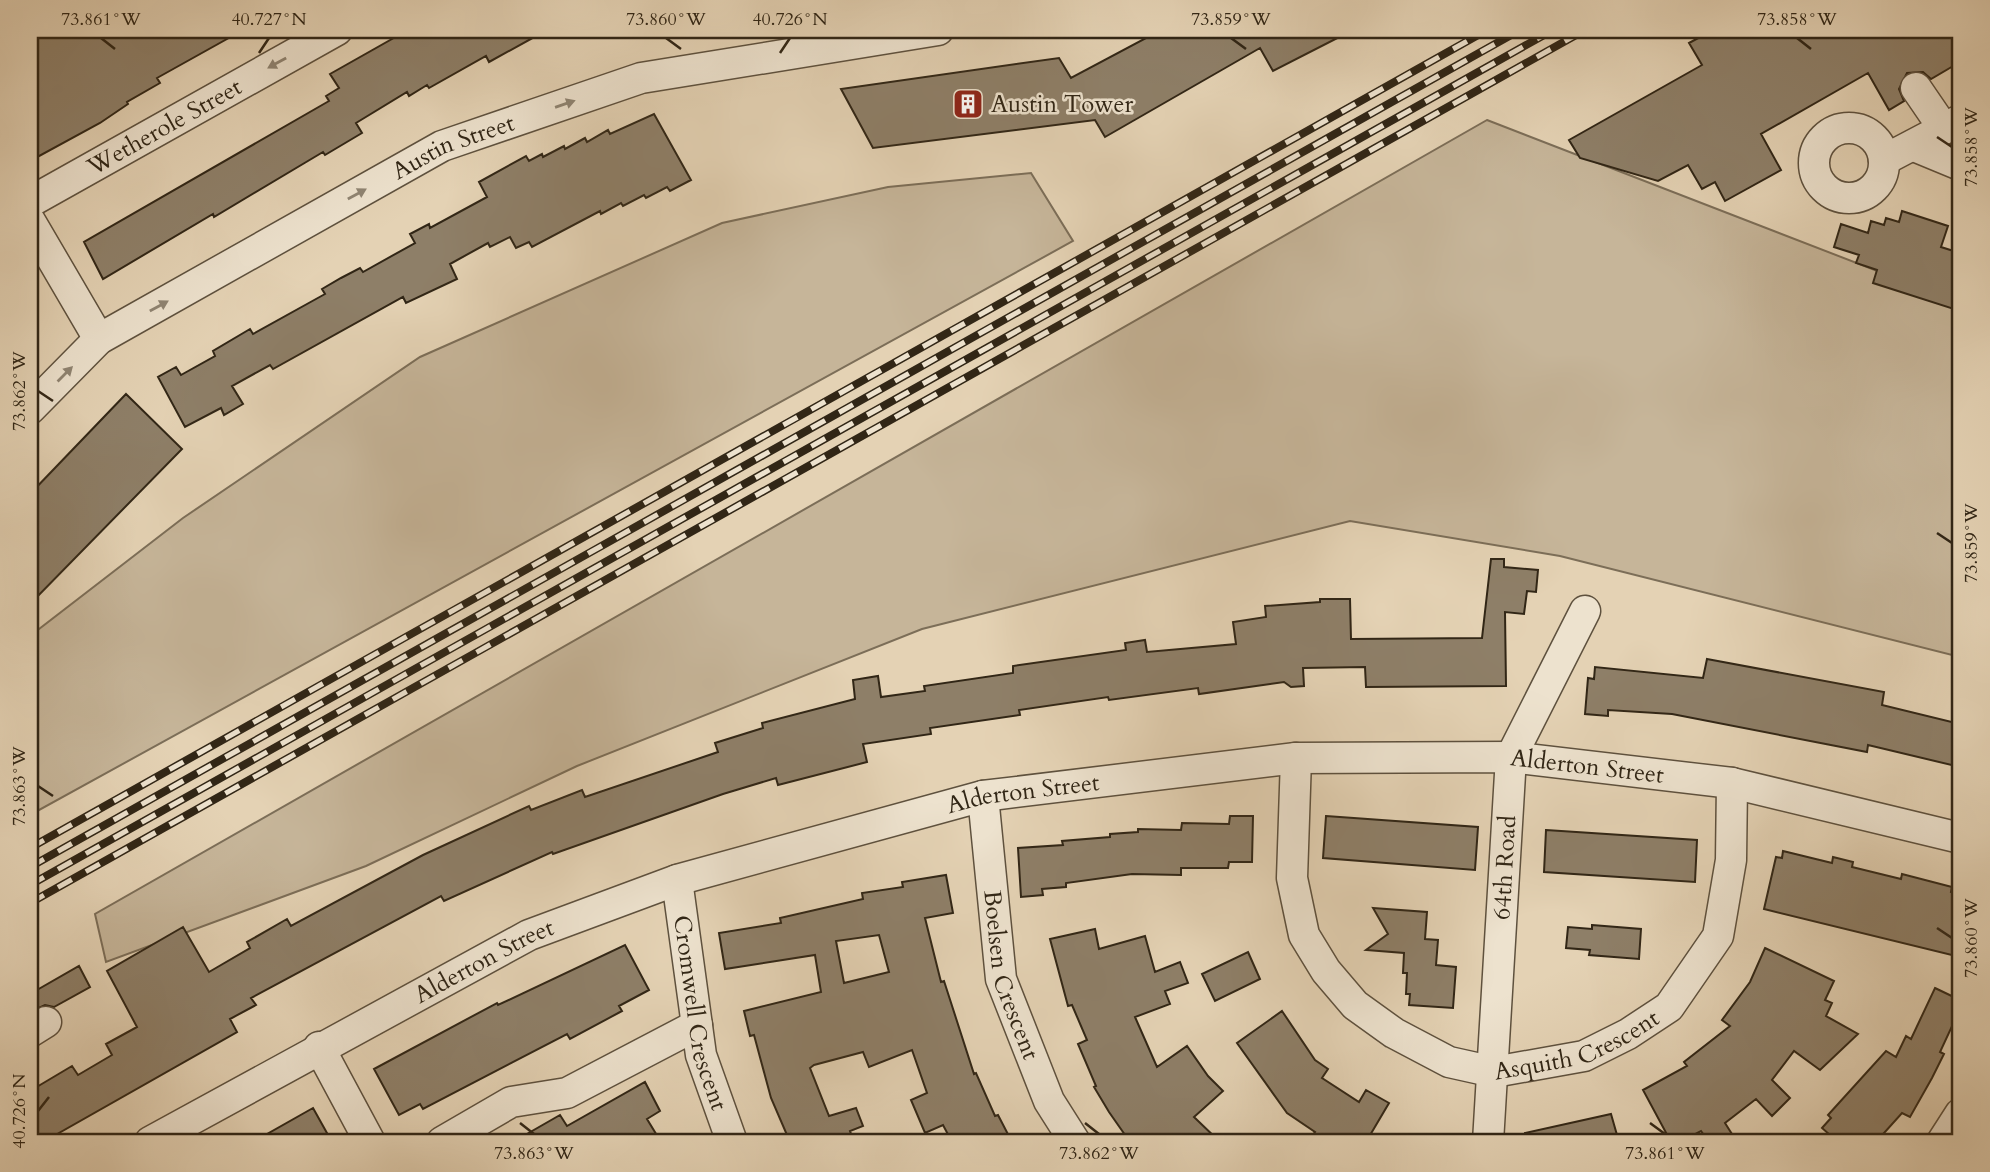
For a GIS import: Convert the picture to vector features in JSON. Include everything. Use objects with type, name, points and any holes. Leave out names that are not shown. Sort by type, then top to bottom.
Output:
[{"type":"street","name":"Wetherole Street","points":[[30,202],[337,30]]},
{"type":"street","name":"Austin Street","points":[[30,409],[99,339],[442,146],[640,78],[807,39],[939,30]]},
{"type":"street","points":[[1884,160],[1952,125],[1916,88]]},
{"type":"street","points":[[1914,146],[1960,165]]},
{"type":"street","points":[[30,221],[99,339]]},
{"type":"street","name":"64th Road","points":[[1488,1142],[1511,757],[1585,611]]},
{"type":"street","name":"Alderton Street","points":[[150,1142],[319,1047],[529,935],[677,880],[983,796],[1296,758],[1511,757],[1732,783],[1960,838]]},
{"type":"street","name":"Asquith Crescent","points":[[1296,758],[1292,878],[1304,934],[1326,971],[1355,1005],[1394,1033],[1450,1062],[1494,1072],[1584,1056],[1628,1034],[1669,1007],[1718,936],[1731,860],[1732,783]]},
{"type":"street","name":"Boelsen Crescent","points":[[983,796],[1001,979],[1049,1101],[1075,1142]]},
{"type":"street","name":"Cromwell Crescent","points":[[677,880],[701,1055],[732,1142]]},
{"type":"street","points":[[442,1142],[511,1102],[567,1093],[697,1025]]},
{"type":"street","points":[[319,1047],[370,1142]]},
{"type":"street","points":[[1942,1142],[1960,1114]]},
{"type":"shaded area","points":[[1487,120],[1960,303],[1960,657],[1560,556],[1350,521],[922,629],[577,766],[366,866],[106,962],[95,914]]},
{"type":"shaded area","points":[[1031,173],[1073,241],[30,815],[30,636],[183,518],[420,357],[722,223],[888,187]]},
{"type":"building","points":[[38,30],[243,30],[157,78],[160,83],[127,102],[128,104],[100,123],[30,161],[30,34]]},
{"type":"building","points":[[408,30],[547,30],[489,62],[486,56],[429,88],[427,85],[409,96],[407,92],[356,123],[362,133],[325,155],[323,152],[214,217],[213,214],[103,279],[84,242],[329,101],[326,96],[339,88],[330,74]]},
{"type":"building","points":[[1161,30],[1353,30],[1273,71],[1260,48],[1105,137],[1095,120],[873,148],[841,89],[1059,58],[1071,78]]},
{"type":"building","points":[[1713,30],[1960,30],[1960,62],[1931,79],[1923,72],[1907,73],[1899,89],[1904,101],[1889,110],[1868,73],[1761,134],[1781,170],[1725,201],[1715,182],[1702,189],[1688,165],[1658,181],[1580,158],[1569,140],[1702,65],[1689,43]]},
{"type":"building","points":[[654,114],[691,180],[670,191],[667,187],[646,198],[644,195],[601,214],[600,211],[532,247],[529,242],[516,248],[510,237],[490,247],[488,243],[450,264],[457,279],[406,303],[403,297],[273,369],[270,365],[232,386],[243,404],[224,415],[221,408],[185,427],[158,377],[176,367],[181,375],[215,356],[213,351],[250,329],[253,334],[325,294],[322,289],[341,278],[360,268],[363,272],[415,243],[410,234],[429,224],[430,228],[487,197],[479,182],[526,156],[529,161],[542,154],[543,157],[585,138],[587,142],[608,130],[610,134]]},
{"type":"building","points":[[1902,211],[1948,226],[1941,247],[1960,253],[1960,311],[1873,283],[1877,270],[1856,263],[1859,255],[1834,247],[1841,224],[1868,233],[1871,221],[1884,225],[1886,218],[1899,222]]},
{"type":"building","points":[[126,394],[182,449],[30,604],[30,494]]},
{"type":"building","points":[[1491,559],[1504,559],[1504,567],[1538,570],[1536,592],[1527,591],[1524,614],[1505,612],[1506,686],[1366,687],[1365,667],[1303,668],[1304,686],[1291,687],[1284,682],[1199,694],[1198,688],[1109,700],[1108,697],[1019,710],[1020,715],[930,728],[931,734],[863,744],[867,762],[778,785],[776,778],[723,794],[553,854],[552,852],[444,901],[441,896],[251,998],[256,1005],[230,1019],[237,1032],[43,1142],[30,1142],[30,1091],[72,1066],[78,1075],[112,1055],[106,1044],[137,1027],[107,971],[183,927],[209,972],[250,948],[247,942],[287,919],[291,926],[423,855],[529,806],[531,810],[582,790],[585,797],[718,752],[715,743],[763,728],[762,723],[855,699],[853,680],[878,676],[881,697],[925,691],[924,686],[1013,673],[1013,666],[1126,650],[1125,643],[1145,640],[1147,652],[1236,644],[1233,622],[1266,617],[1265,606],[1320,602],[1320,599],[1350,599],[1351,639],[1482,638]]},
{"type":"building","points":[[1707,659],[1884,692],[1882,705],[1960,724],[1960,767],[1868,745],[1867,752],[1672,714],[1608,710],[1608,716],[1585,714],[1588,678],[1594,679],[1595,667],[1703,678]]},
{"type":"building","points":[[1230,816],[1253,816],[1252,862],[1229,862],[1228,868],[1181,868],[1181,875],[1132,874],[1066,883],[1066,887],[1042,889],[1043,895],[1021,897],[1018,848],[1063,845],[1062,841],[1110,837],[1110,834],[1138,832],[1138,829],[1181,830],[1182,823],[1229,824]]},
{"type":"building","points":[[1326,816],[1478,827],[1475,870],[1323,858]]},
{"type":"building","points":[[1546,830],[1697,840],[1695,882],[1544,872]]},
{"type":"building","points":[[1783,851],[1832,863],[1833,857],[1853,862],[1852,867],[1901,879],[1902,874],[1952,887],[1951,892],[1960,894],[1960,957],[1764,909],[1776,857],[1782,858]]},
{"type":"building","points":[[946,875],[953,913],[925,918],[941,982],[944,981],[974,1074],[976,1073],[995,1116],[998,1115],[1012,1142],[952,1142],[943,1125],[925,1133],[911,1100],[927,1093],[912,1050],[869,1067],[863,1052],[810,1068],[829,1116],[856,1108],[863,1126],[850,1131],[854,1142],[790,1142],[771,1098],[754,1035],[750,1036],[744,1011],[821,992],[815,955],[725,969],[719,933],[781,923],[780,918],[863,899],[862,893],[903,887],[902,882]],"holes":[[[879,935],[889,972],[844,983],[836,941]]]},
{"type":"building","points":[[1373,908],[1427,912],[1425,939],[1438,940],[1436,965],[1456,967],[1453,1008],[1409,1005],[1410,994],[1406,994],[1407,973],[1403,973],[1404,953],[1366,950],[1388,934]]},
{"type":"building","points":[[1592,925],[1641,929],[1639,959],[1589,955],[1590,950],[1566,948],[1568,927],[1592,929]]},
{"type":"building","points":[[1095,929],[1099,949],[1145,936],[1155,972],[1180,962],[1188,983],[1165,991],[1170,1004],[1135,1017],[1157,1067],[1187,1046],[1208,1076],[1223,1091],[1194,1117],[1220,1142],[1130,1142],[1094,1087],[1096,1086],[1078,1044],[1087,1040],[1072,1005],[1068,1006],[1050,939]]},
{"type":"building","points":[[625,945],[649,990],[619,1006],[622,1011],[570,1039],[567,1034],[423,1109],[420,1104],[399,1115],[374,1069],[497,1003],[498,1005]]},
{"type":"building","points":[[1765,948],[1834,981],[1825,1000],[1832,1003],[1826,1016],[1858,1034],[1820,1070],[1794,1051],[1772,1080],[1790,1098],[1772,1116],[1756,1099],[1725,1123],[1737,1142],[1709,1142],[1701,1131],[1680,1142],[1671,1142],[1643,1090],[1687,1066],[1684,1062],[1730,1026],[1722,1020],[1750,982]]},
{"type":"building","points":[[1248,952],[1260,979],[1215,1001],[1202,974]]},
{"type":"building","points":[[79,966],[90,987],[54,1007],[45,1005],[30,1012],[30,994]]},
{"type":"building","points":[[1935,988],[1960,1000],[1960,1009],[1940,1052],[1944,1054],[1910,1117],[1902,1113],[1876,1142],[1838,1142],[1822,1128],[1831,1118],[1828,1115],[1886,1051],[1896,1057],[1906,1036],[1911,1039]]},
{"type":"building","points":[[1282,1011],[1315,1060],[1328,1069],[1322,1078],[1359,1102],[1366,1090],[1389,1103],[1366,1142],[1307,1142],[1315,1132],[1287,1113],[1237,1043]]},
{"type":"building","points":[[645,1082],[660,1111],[647,1119],[661,1142],[513,1142],[560,1115],[567,1126]]},
{"type":"building","points":[[313,1108],[332,1142],[253,1142]]},
{"type":"building","points":[[1611,1114],[1619,1142],[1526,1142],[1525,1133]]},
{"type":"railway","points":[[30,848],[1487,30]]},
{"type":"railway","points":[[30,867],[1520,30]]},
{"type":"railway","points":[[30,885],[1553,30]]},
{"type":"railway","points":[[30,903],[1585,30]]},
{"type":"place","name":"Austin Tower","points":[[968,104]]}]
